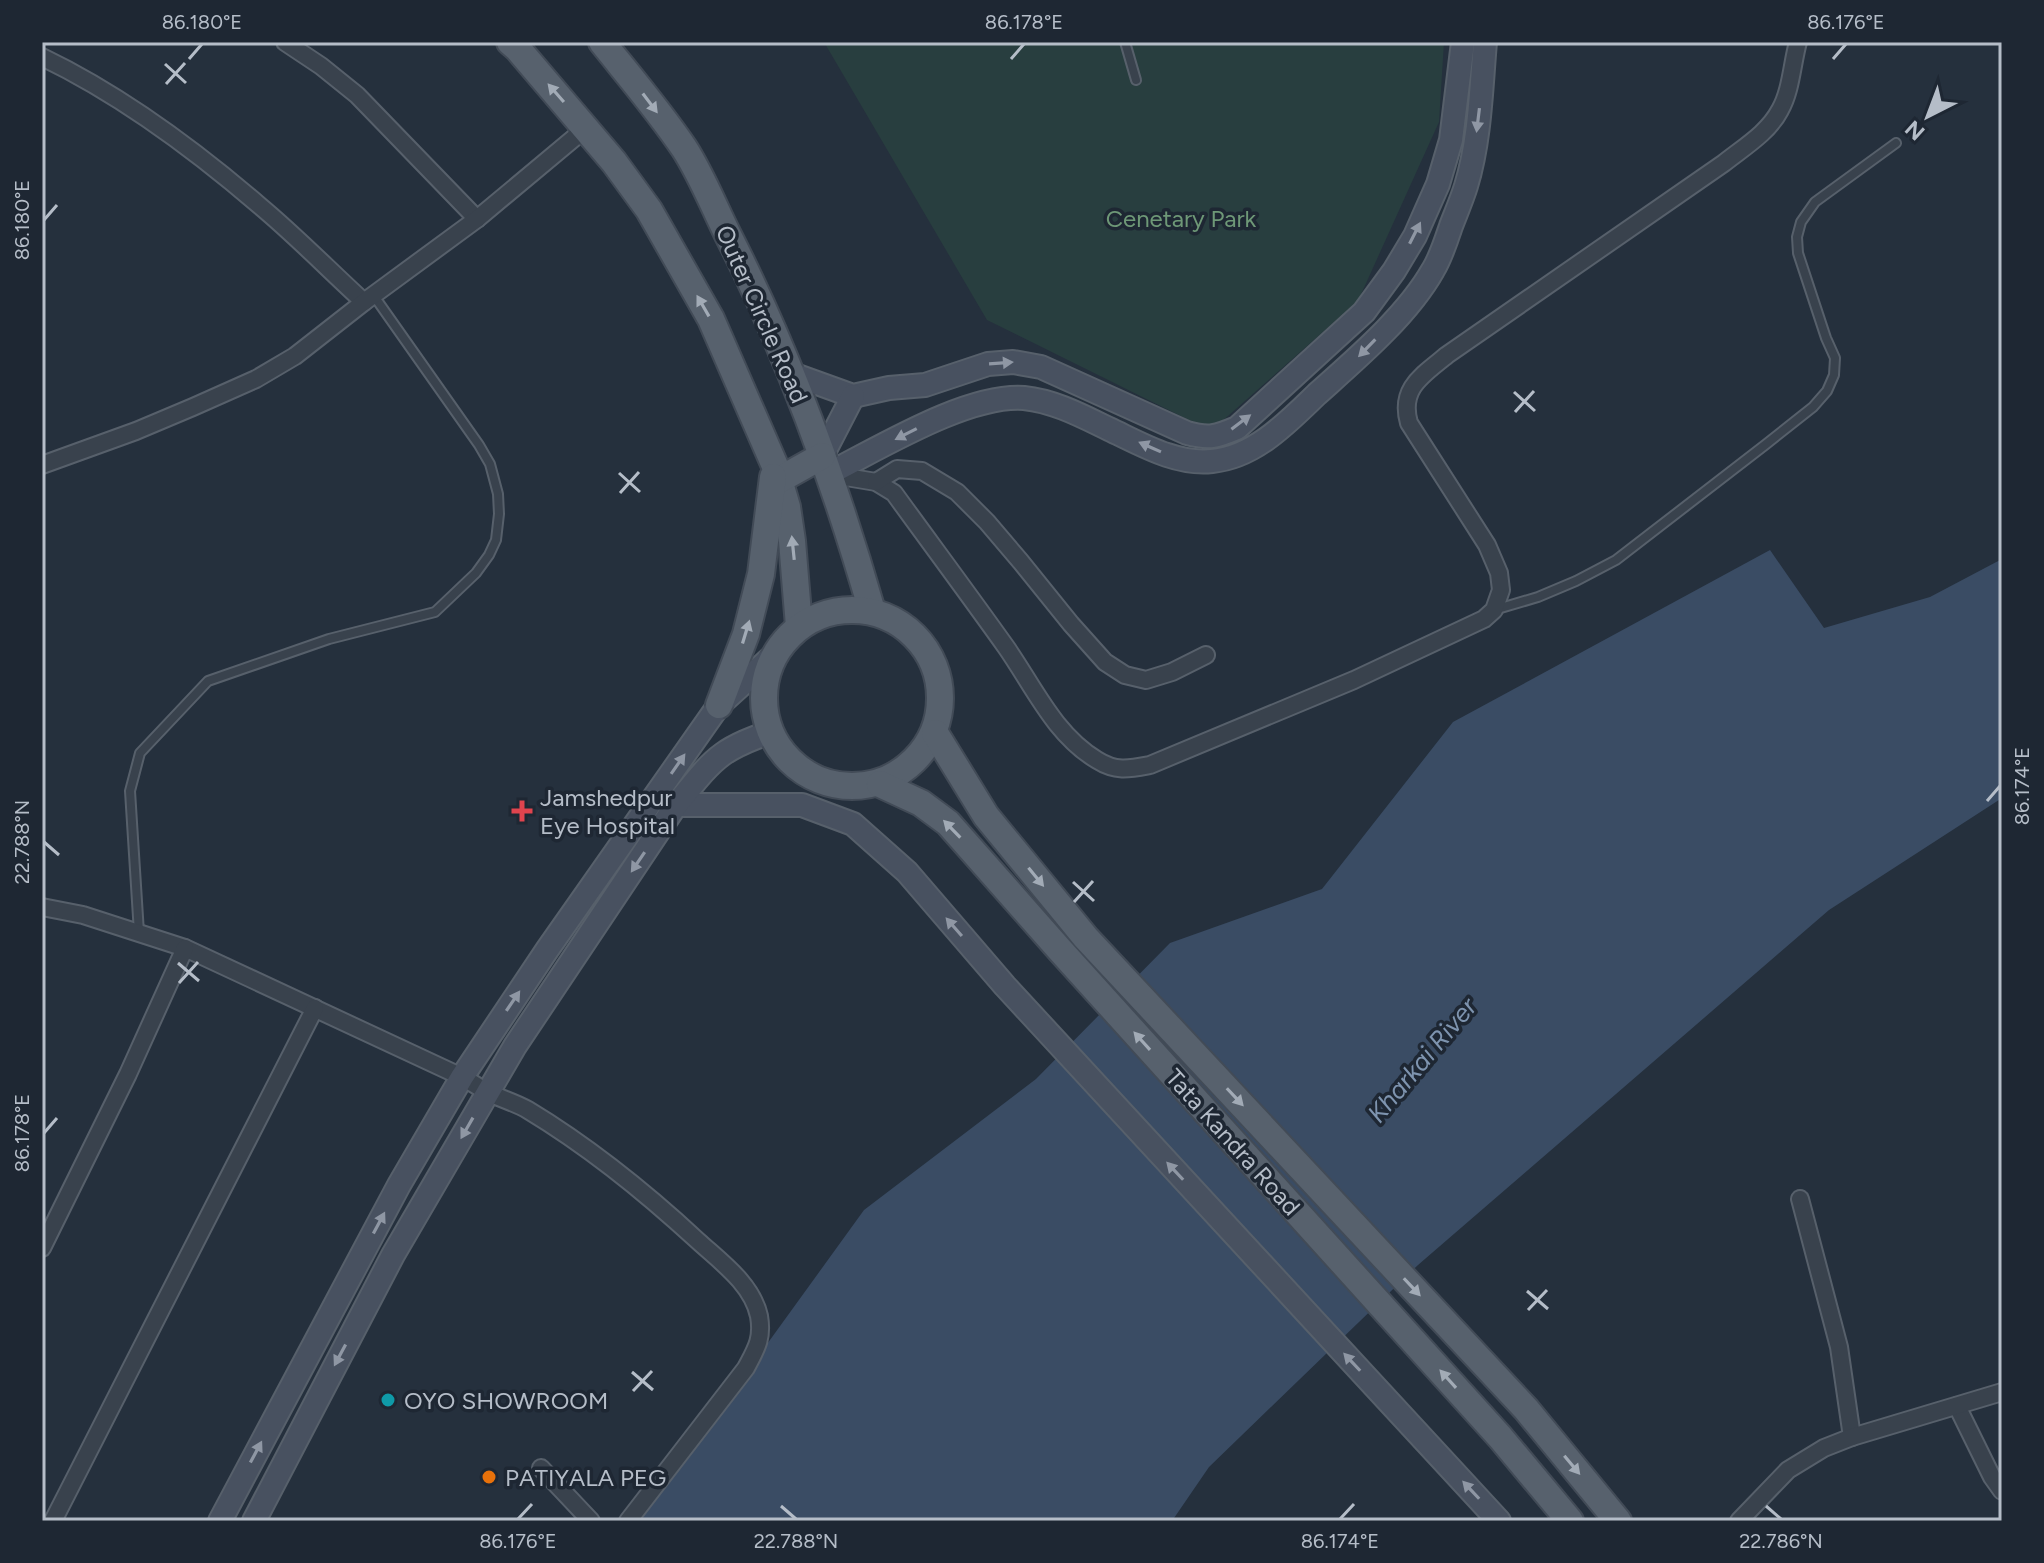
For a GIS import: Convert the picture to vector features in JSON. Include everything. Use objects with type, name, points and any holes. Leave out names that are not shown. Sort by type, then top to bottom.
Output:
[{"type":"main road","points":[[510,42],[586,128],[649,210],[711,319],[777,473],[787,507],[799,626]]},
{"type":"main road","name":"Outer Circle Road","points":[[602,42],[685,150],[751,281],[792,374],[855,552],[872,611]]},
{"type":"main road","points":[[777,473],[825,465]]},
{"type":"main road","points":[[719,705],[746,634],[761,574],[777,473]]},
{"type":"main road","points":[[834,610],[872,611],[907,628],[931,657],[942,695],[935,733],[913,764],[880,784],[844,787],[811,777],[784,755],[770,732],[763,707],[764,680],[774,655],[799,626],[834,610]]},
{"type":"main road","points":[[935,733],[986,816],[1086,938],[1526,1409],[1618,1521]]},
{"type":"main road","name":"Tata Kandra Road","points":[[880,784],[921,803],[948,823],[1500,1437],[1570,1521]]},
{"type":"street","points":[[285,42],[357,95],[477,219]]},
{"type":"street","points":[[792,374],[853,396],[889,388],[925,385],[988,364],[1013,362],[1041,367],[1187,433],[1204,438],[1217,437],[1237,428],[1364,312],[1415,236],[1438,184],[1451,140],[1463,42]]},
{"type":"street","points":[[825,465],[980,403],[998,399],[1024,398],[1046,403],[1074,412],[1166,455],[1192,461],[1214,461],[1245,452],[1273,435],[1405,308],[1432,272],[1467,184],[1485,42]]},
{"type":"street","points":[[825,465],[876,482],[894,493],[1008,650],[1061,732],[1097,760],[1113,768],[1131,769],[1150,765],[1354,680],[1484,619],[1494,610],[1501,590],[1499,573],[1487,545],[1409,423],[1405,408],[1410,390],[1418,378],[1724,163],[1759,135],[1781,109],[1798,42]]},
{"type":"street","points":[[42,57],[114,97],[175,139],[369,299]]},
{"type":"street","points":[[42,465],[136,431],[256,379],[295,356],[477,219],[586,128]]},
{"type":"street","points":[[970,369],[980,403]]},
{"type":"street","points":[[825,465],[853,396]]},
{"type":"street","points":[[876,482],[897,469],[922,471],[957,492],[1105,662],[1125,675],[1146,680],[1172,672],[1206,655]]},
{"type":"street","points":[[220,1521],[399,1185],[462,1077],[719,705],[774,655]]},
{"type":"street","points":[[254,1521],[393,1255],[515,1046],[676,805],[701,774],[723,754],[770,732]]},
{"type":"street","points":[[676,805],[802,805],[853,824],[907,872],[1005,986],[1499,1521]]},
{"type":"street","points":[[42,907],[83,915],[185,948],[524,1108],[615,1168],[733,1273],[749,1293],[759,1315],[760,1342],[746,1368],[628,1521]]},
{"type":"street","points":[[42,1248],[135,1060],[185,948]]},
{"type":"street","points":[[53,1521],[315,1008]]},
{"type":"street","points":[[1800,1199],[1839,1347],[1852,1437]]},
{"type":"street","points":[[1739,1521],[1788,1470],[1824,1448],[2002,1392]]},
{"type":"street","points":[[1957,1406],[2002,1491]]},
{"type":"street","points":[[541,1468],[591,1521]]},
{"type":"lane","points":[[1125,42],[1136,80]]},
{"type":"lane","points":[[1494,610],[1538,597],[1616,560],[1777,436],[1813,407],[1827,391],[1834,375],[1835,358],[1798,253],[1797,237],[1801,222],[1815,202],[1896,143]]},
{"type":"lane","points":[[139,933],[130,791],[140,753],[208,681],[329,639],[435,612],[476,573],[496,540],[498,494],[490,464],[369,299]]},
{"type":"green space","name":"Cenetary Park","points":[[824,42],[1444,42],[1439,122],[1358,301],[1211,431],[987,320]]},
{"type":"water","name":"Kharkai River","points":[[1770,550],[1824,628],[1930,597],[2002,559],[2002,798],[1829,910],[1418,1265],[1209,1467],[1172,1521],[634,1521],[864,1210],[1036,1079],[1170,943],[1322,889],[1453,722]]},
{"type":"place","name":"Jamshedpur Eye Hospital","points":[[522,811]]},
{"type":"place","name":"OYO SHOWROOM","points":[[388,1400]]},
{"type":"place","name":"PATIYALA PEG","points":[[489,1477]]}]
